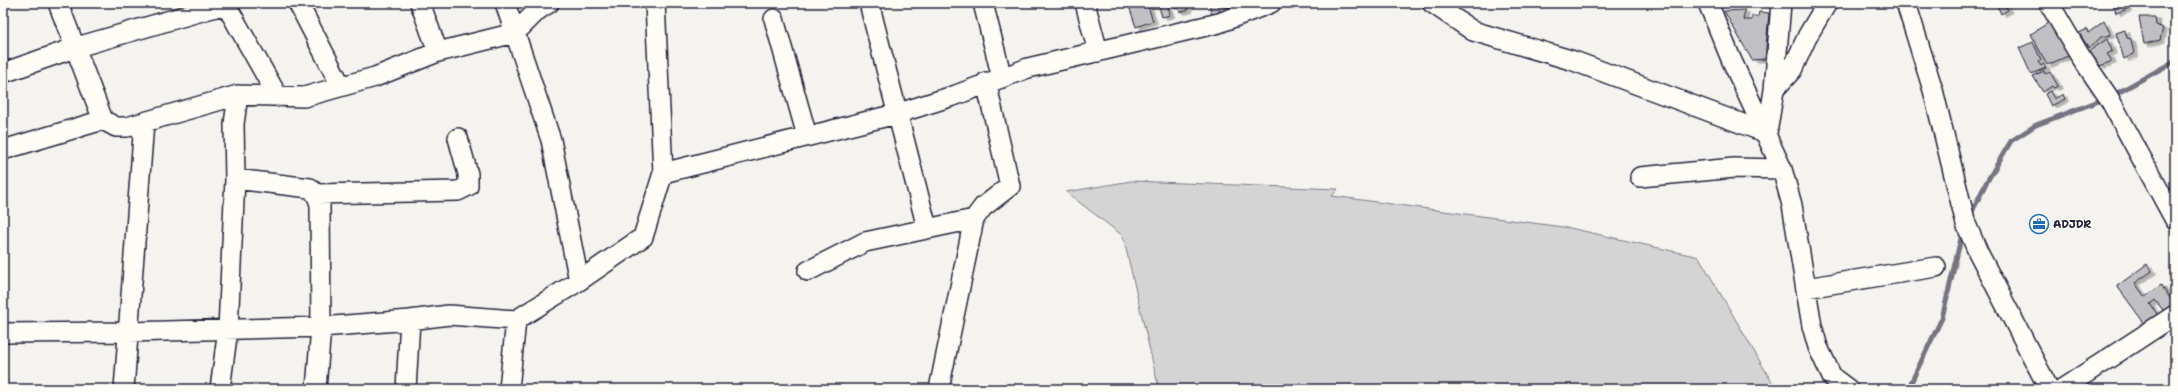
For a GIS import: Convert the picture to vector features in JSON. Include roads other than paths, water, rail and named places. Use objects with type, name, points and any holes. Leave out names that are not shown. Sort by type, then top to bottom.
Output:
[{"type":"street","points":[[58,3],[103,120],[116,127],[127,127],[238,95],[304,97],[375,77],[438,52],[515,33],[538,10],[549,3]]},
{"type":"street","points":[[298,3],[341,86]]},
{"type":"street","points":[[420,3],[438,52]]},
{"type":"street","points":[[505,3],[551,140],[579,281]]},
{"type":"street","points":[[3,333],[128,332],[321,327],[410,320],[449,315],[516,320],[579,281],[643,237],[663,174],[655,3]]},
{"type":"street","points":[[870,3],[896,114],[927,228]]},
{"type":"street","points":[[939,389],[974,219],[983,207],[1010,186],[983,3]]},
{"type":"street","points":[[1085,3],[1098,52]]},
{"type":"street","points":[[663,174],[896,114],[956,95],[1028,68],[1219,23],[1271,3]]},
{"type":"street","points":[[1432,3],[1473,30],[1574,61],[1767,133]]},
{"type":"street","points":[[1708,3],[1731,59],[1767,133],[1782,169],[1792,205],[1806,288],[1827,383],[1848,389]]},
{"type":"street","points":[[1767,133],[1774,90],[1781,3]]},
{"type":"street","points":[[1774,90],[1792,70],[1808,35],[1827,3]]},
{"type":"street","points":[[1906,3],[1933,90],[1966,224],[1978,252],[2048,389]]},
{"type":"street","points":[[2049,3],[2079,54],[2109,98],[2175,220]]},
{"type":"street","points":[[3,73],[76,47],[226,4],[278,97]]},
{"type":"street","points":[[774,19],[807,136]]},
{"type":"street","points":[[220,389],[228,329],[235,179],[234,124],[238,95]]},
{"type":"street","points":[[3,150],[103,120]]},
{"type":"street","points":[[124,389],[144,122]]},
{"type":"street","points":[[316,194],[458,190],[468,186],[468,174],[458,138]]},
{"type":"street","points":[[1640,177],[1734,168],[1782,169]]},
{"type":"street","points":[[235,179],[310,188],[316,194],[320,204],[321,327],[316,389]]},
{"type":"street","points":[[808,271],[865,242],[974,219]]},
{"type":"street","points":[[1806,288],[1936,267]]},
{"type":"street","points":[[2062,389],[2175,315]]},
{"type":"street","points":[[406,389],[410,320]]},
{"type":"street","points":[[509,389],[516,320]]},
{"type":"waterway","points":[[2112,96],[2175,61]]},
{"type":"waterway","points":[[1970,216],[1986,183],[2011,141],[2036,125],[2104,99]]},
{"type":"waterway","points":[[1908,389],[1942,318],[1963,230]]},
{"type":"place","name":"ADJDR","points":[[2039,224]]}]
